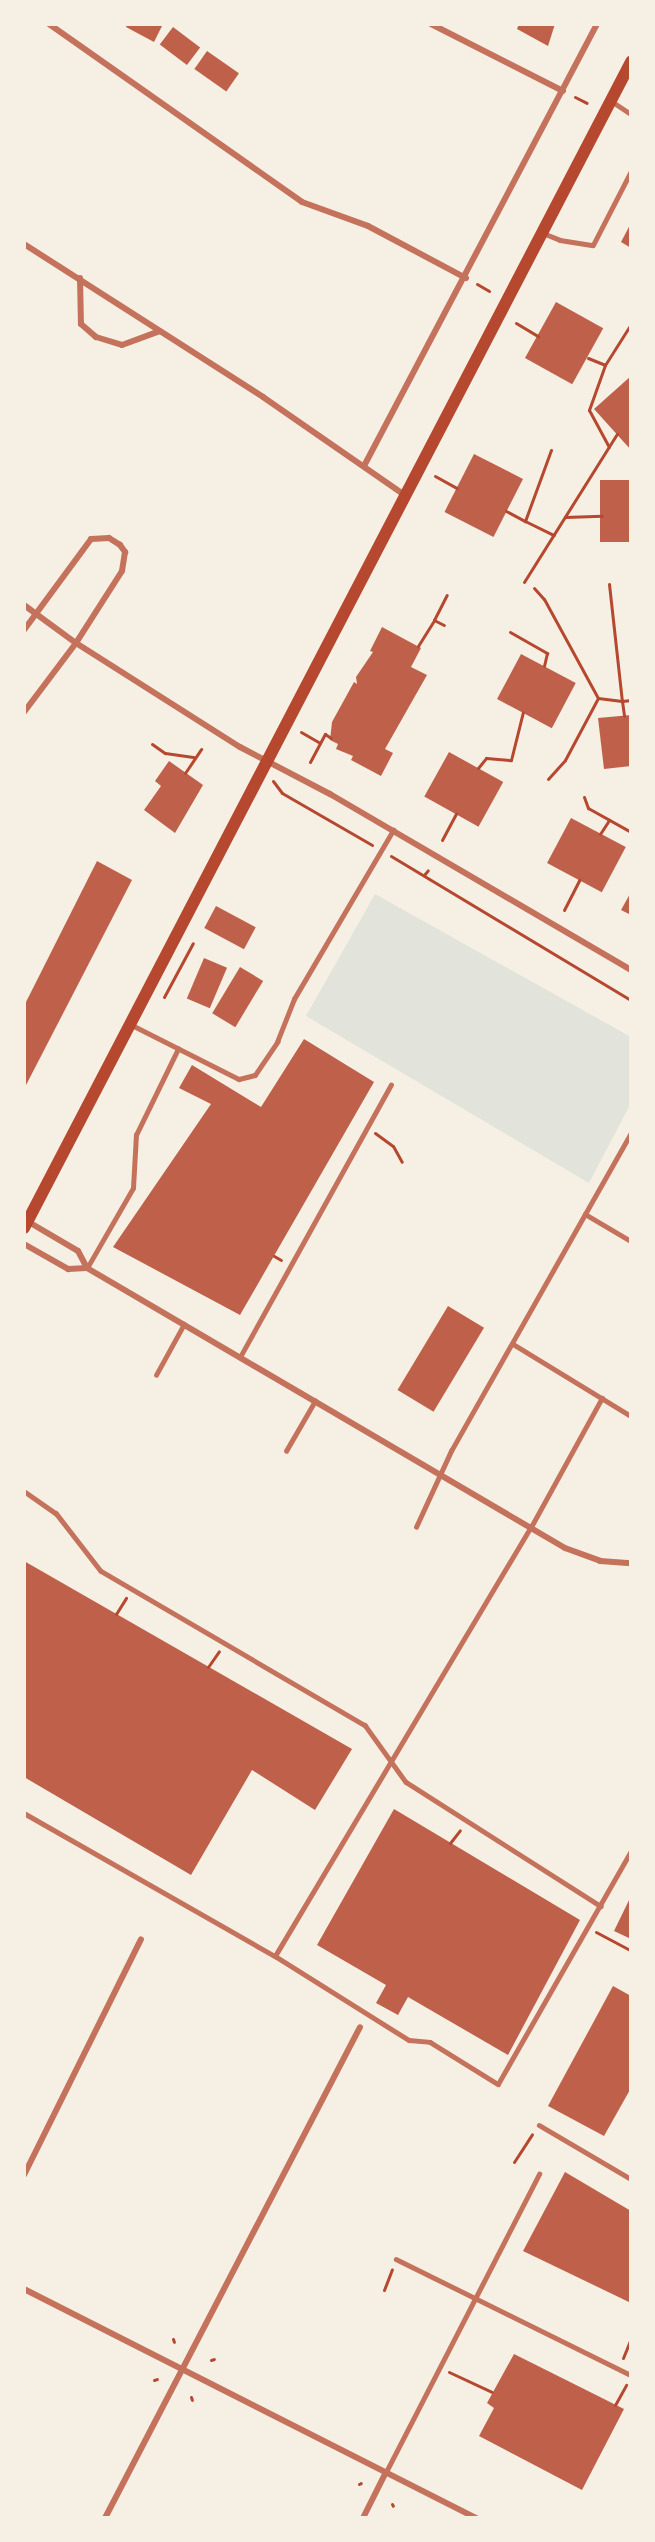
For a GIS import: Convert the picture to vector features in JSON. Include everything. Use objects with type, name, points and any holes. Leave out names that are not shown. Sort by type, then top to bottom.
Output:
[{"type":"main road","points":[[26,1225],[264,760],[631,62]]},
{"type":"street","points":[[49,24],[303,202],[368,226],[465,278]]},
{"type":"street","points":[[431,24],[563,91]]},
{"type":"street","points":[[364,466],[597,24]]},
{"type":"street","points":[[24,244],[80,278],[403,494]]},
{"type":"street","points":[[80,278],[81,324],[96,337],[122,345],[160,331]]},
{"type":"street","points":[[24,630],[91,539],[109,538],[120,545],[125,552],[122,571],[76,643],[24,712]]},
{"type":"street","points":[[24,605],[76,643],[264,760],[393,830],[631,970]]},
{"type":"street","points":[[26,1225],[78,1251],[87,1268],[531,1527],[590,1559],[631,1563]]},
{"type":"street","points":[[24,1244],[68,1269],[87,1268]]},
{"type":"street","points":[[24,2175],[141,1939]]},
{"type":"street","points":[[105,2518],[360,2027]]},
{"type":"street","points":[[24,2289],[476,2518]]},
{"type":"street","points":[[363,2518],[386,2472]]},
{"type":"lane","points":[[611,100],[631,114]]},
{"type":"lane","points":[[541,232],[560,240],[593,245],[631,171]]},
{"type":"lane","points":[[130,1023],[239,1079],[255,1075],[277,1042],[294,999],[393,830]]},
{"type":"lane","points":[[87,1268],[133,1188],[136,1134],[178,1049]]},
{"type":"lane","points":[[240,1357],[391,1085]]},
{"type":"lane","points":[[416,1527],[441,1474],[631,1133]]},
{"type":"lane","points":[[585,1214],[631,1241]]},
{"type":"lane","points":[[156,1376],[184,1324]]},
{"type":"lane","points":[[513,1344],[631,1416]]},
{"type":"lane","points":[[275,1956],[531,1527],[602,1398]]},
{"type":"lane","points":[[286,1451],[315,1401]]},
{"type":"lane","points":[[24,1491],[56,1513],[101,1571],[365,1725],[383,1744],[390,1762],[406,1782],[601,1906]]},
{"type":"lane","points":[[24,1813],[275,1956],[409,2040],[430,2042],[498,2084],[631,1851]]},
{"type":"lane","points":[[539,2125],[631,2179]]},
{"type":"lane","points":[[386,2472],[539,2174]]},
{"type":"lane","points":[[396,2259],[631,2375]]},
{"type":"path","points":[[575,97],[587,103]]},
{"type":"path","points":[[477,284],[489,291]]},
{"type":"path","points":[[516,323],[538,336]]},
{"type":"path","points":[[609,447],[590,410],[605,365],[629,327]]},
{"type":"path","points":[[588,358],[605,365]]},
{"type":"path","points":[[524,582],[617,434]]},
{"type":"path","points":[[525,521],[551,450]]},
{"type":"path","points":[[435,476],[457,488]]},
{"type":"path","points":[[506,511],[554,535]]},
{"type":"path","points":[[565,517],[602,516]]},
{"type":"path","points":[[609,584],[624,716]]},
{"type":"path","points":[[534,588],[544,599],[598,698]]},
{"type":"path","points":[[418,646],[447,595]]},
{"type":"path","points":[[434,620],[444,625]]},
{"type":"path","points":[[510,632],[547,653],[544,666]]},
{"type":"path","points":[[598,698],[631,700]]},
{"type":"path","points":[[548,779],[565,760],[598,698]]},
{"type":"path","points":[[478,768],[486,758],[511,760],[522,712]]},
{"type":"path","points":[[301,732],[320,743]]},
{"type":"path","points":[[310,762],[325,734],[331,738]]},
{"type":"path","points":[[152,744],[165,753],[195,757]]},
{"type":"path","points":[[185,773],[201,749]]},
{"type":"path","points":[[276,789],[369,843]]},
{"type":"path","points":[[584,797],[588,808],[631,832]]},
{"type":"path","points":[[442,840],[456,814]]},
{"type":"path","points":[[600,834],[609,819]]},
{"type":"path","points":[[392,858],[424,875],[540,949],[631,1000]]},
{"type":"path","points":[[424,875],[428,870]]},
{"type":"path","points":[[564,910],[579,880]]},
{"type":"path","points":[[164,997],[193,943]]},
{"type":"path","points":[[367,1127],[393,1146],[402,1162]]},
{"type":"path","points":[[116,1614],[132,1589]]},
{"type":"path","points":[[208,1667],[224,1642]]},
{"type":"path","points":[[450,1843],[466,1820]]},
{"type":"path","points":[[588,1928],[631,1951]]},
{"type":"path","points":[[514,2162],[539,2125]]},
{"type":"path","points":[[384,2290],[396,2259]]},
{"type":"path","points":[[618,2369],[631,2338]]},
{"type":"path","points":[[440,2367],[492,2392]]},
{"type":"path","points":[[615,2405],[631,2375]]},
{"type":"shaded area","points":[[375,894],[631,1037],[631,1103],[589,1183],[306,1016]]},
{"type":"building","points":[[127,24],[163,24],[154,42],[126,27]]},
{"type":"building","points":[[519,24],[555,24],[548,46],[517,29]]},
{"type":"building","points":[[173,27],[200,47],[187,65],[160,45]]},
{"type":"building","points":[[207,51],[239,73],[226,91],[194,69]]},
{"type":"building","points":[[631,223],[631,248],[621,242]]},
{"type":"building","points":[[556,302],[603,328],[572,384],[525,358]]},
{"type":"building","points":[[631,376],[631,450],[594,409]]},
{"type":"building","points":[[474,454],[523,479],[493,537],[444,512]]},
{"type":"building","points":[[600,480],[631,480],[631,542],[600,542]]},
{"type":"building","points":[[382,627],[421,648],[411,667],[427,675],[385,749],[393,753],[381,776],[351,760],[353,756],[336,749],[338,744],[330,740],[332,722],[354,682],[357,684],[356,677],[373,652],[370,651]]},
{"type":"building","points":[[521,654],[576,683],[552,728],[497,699]]},
{"type":"building","points":[[631,715],[631,766],[604,769],[598,718]]},
{"type":"building","points":[[449,752],[503,782],[479,827],[424,797]]},
{"type":"building","points":[[169,761],[203,785],[175,833],[144,810],[161,786],[155,781]]},
{"type":"building","points":[[571,818],[626,847],[602,892],[547,863]]},
{"type":"building","points":[[97,861],[132,880],[24,1089],[24,1006]]},
{"type":"building","points":[[631,892],[631,915],[621,910]]},
{"type":"building","points":[[216,906],[256,927],[244,949],[204,928]]},
{"type":"building","points":[[204,958],[227,968],[210,1008],[187,999]]},
{"type":"building","points":[[240,967],[263,981],[235,1027],[212,1013]]},
{"type":"building","points":[[304,1039],[374,1082],[240,1315],[113,1247],[211,1104],[179,1088],[192,1065],[261,1107]]},
{"type":"building","points":[[448,1306],[484,1328],[434,1412],[398,1390]]},
{"type":"building","points":[[24,1561],[352,1749],[315,1810],[252,1770],[191,1875],[24,1777]]},
{"type":"building","points":[[394,1809],[580,1920],[508,2055],[408,1997],[398,2015],[376,2003],[386,1985],[317,1945]]},
{"type":"building","points":[[631,1896],[631,1939],[614,1931]]},
{"type":"building","points":[[613,1986],[631,1996],[631,2088],[604,2136],[548,2106]]},
{"type":"building","points":[[565,2172],[631,2211],[631,2303],[523,2251]]},
{"type":"building","points":[[514,2354],[624,2409],[582,2490],[479,2436],[494,2408],[487,2403]]}]
